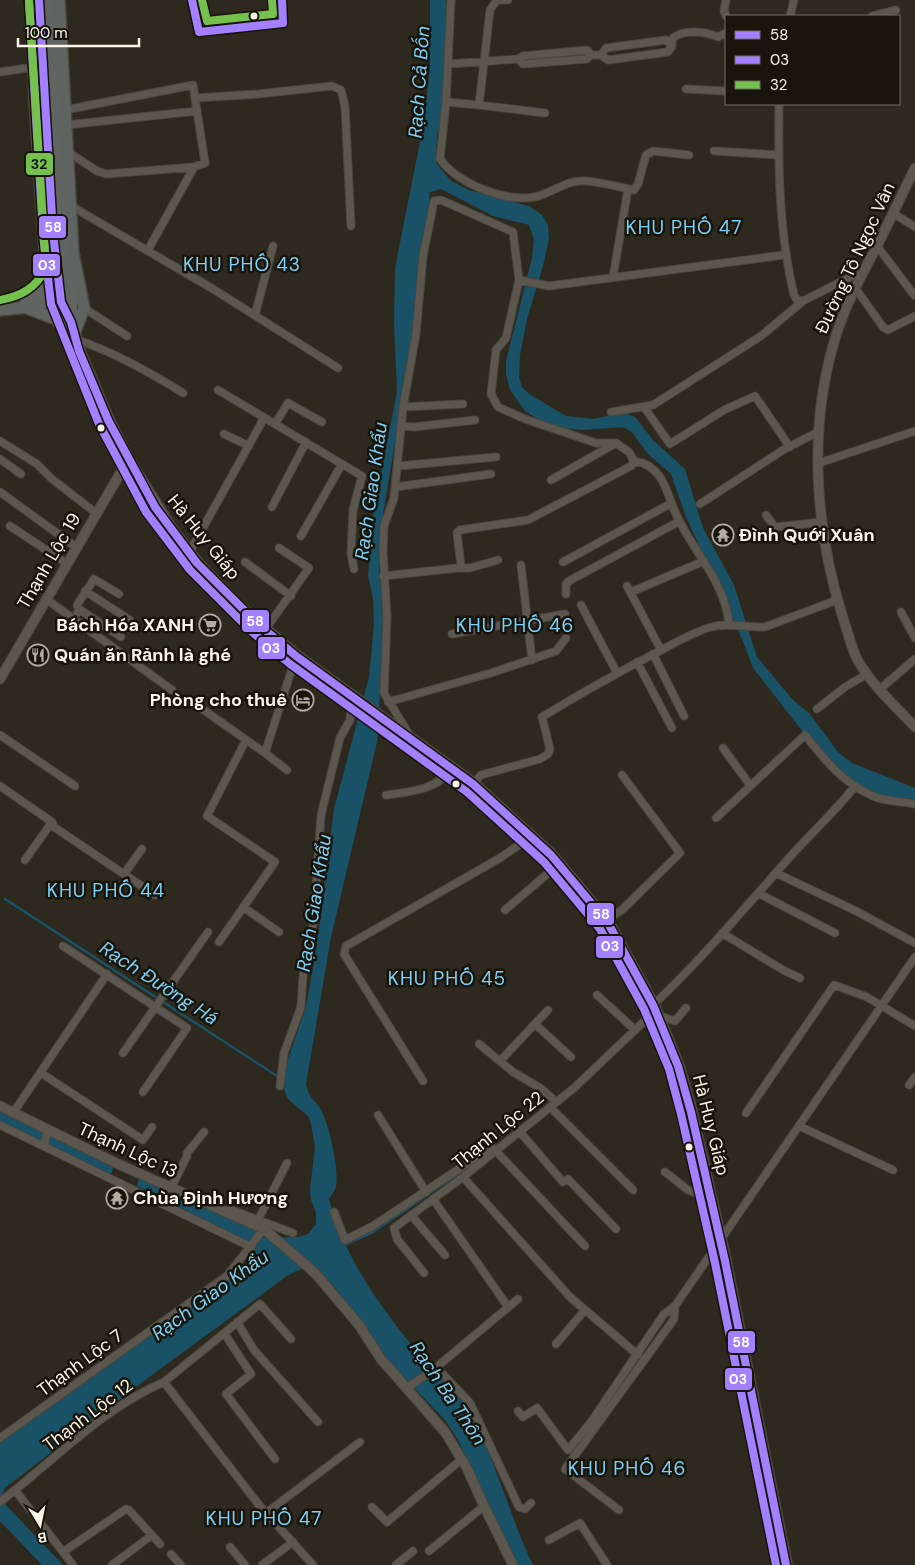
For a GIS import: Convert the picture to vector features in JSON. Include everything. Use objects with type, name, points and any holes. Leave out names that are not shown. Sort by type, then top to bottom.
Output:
[{"type":"highway","points":[[32,0],[34,67],[46,251],[50,263],[56,271]]},
{"type":"highway","points":[[59,0],[73,253],[84,308],[75,337]]},
{"type":"main road","points":[[39,0],[58,233]]},
{"type":"main road","points":[[49,0],[58,233]]},
{"type":"main road","name":"Hà Huy Giáp","points":[[58,233],[56,271],[59,293],[71,322],[79,350],[108,420],[128,460],[156,507],[189,553],[224,592],[296,656],[473,784],[532,836],[559,864],[606,921],[655,1010],[678,1066],[711,1199],[786,1565]]},
{"type":"main road","name":"Hà Huy Giáp","points":[[58,233],[72,300],[71,322]]},
{"type":"main road","points":[[20,307],[40,294],[56,271]]},
{"type":"main road","points":[[59,293],[67,277]]},
{"type":"main road","name":"Hà Huy Giáp","points":[[0,310],[42,304],[59,293]]},
{"type":"main road","name":"Hà Huy Giáp","points":[[20,307],[45,313],[56,319],[79,350]]},
{"type":"street","points":[[451,0],[449,64],[440,159],[457,176],[473,186],[524,198],[540,196],[571,182],[582,180],[628,189],[637,188],[646,156],[653,151],[689,154]]},
{"type":"street","points":[[478,105],[490,6],[498,0],[508,0]]},
{"type":"street","points":[[726,0],[724,11],[726,15]]},
{"type":"street","points":[[790,15],[794,0]]},
{"type":"street","points":[[876,15],[896,10]]},
{"type":"street","points":[[601,54],[608,60],[668,52],[672,46],[672,39],[682,32],[718,37],[725,33]]},
{"type":"street","points":[[449,64],[518,59],[523,64],[586,60],[591,55],[601,54],[606,48],[666,40],[672,46]]},
{"type":"street","points":[[0,72],[34,67]]},
{"type":"street","points":[[65,110],[193,85],[205,163],[194,167],[106,174],[97,171],[68,152]]},
{"type":"street","points":[[196,98],[332,86],[341,90],[346,106],[350,226]]},
{"type":"street","points":[[686,89],[725,91]]},
{"type":"street","points":[[446,102],[545,113]]},
{"type":"street","points":[[779,105],[778,155],[784,255],[794,294],[798,300],[803,301]]},
{"type":"street","points":[[66,125],[197,111]]},
{"type":"street","points":[[714,151],[778,155]]},
{"type":"street","points":[[148,250],[194,167]]},
{"type":"street","name":"Đường Tô Ngọc Vân","points":[[915,168],[864,270],[833,346],[827,368],[820,432],[819,463],[822,522],[837,600],[854,652],[867,674],[915,727]]},
{"type":"street","points":[[613,277],[628,189]]},
{"type":"street","points":[[407,735],[384,693],[387,617],[383,576],[384,526],[395,487],[403,406],[411,368],[423,256],[434,201],[441,200],[513,232],[520,280],[506,338],[496,350],[491,394],[498,407],[525,419],[596,443],[616,443],[629,452],[634,461]]},
{"type":"street","points":[[71,206],[255,314],[338,368]]},
{"type":"street","points":[[893,213],[915,228]]},
{"type":"street","points":[[255,314],[273,246]]},
{"type":"street","points":[[877,246],[914,295]]},
{"type":"street","points":[[520,280],[543,285],[784,255]]},
{"type":"street","points":[[611,412],[653,405],[761,336],[803,301],[864,270]]},
{"type":"street","points":[[856,289],[883,327],[888,330],[915,316]]},
{"type":"street","points":[[84,308],[127,336]]},
{"type":"street","points":[[75,337],[106,349],[150,372],[183,393]]},
{"type":"street","points":[[218,390],[362,476],[352,510],[351,552],[354,569]]},
{"type":"street","points":[[644,408],[670,444],[724,410],[756,396],[790,447]]},
{"type":"street","points":[[275,424],[288,403],[322,422]]},
{"type":"street","points":[[403,406],[463,404]]},
{"type":"street","points":[[189,553],[264,418]]},
{"type":"street","points":[[401,426],[414,427],[475,420]]},
{"type":"street","points":[[819,463],[915,431]]},
{"type":"street","points":[[700,504],[790,447],[820,432]]},
{"type":"street","points":[[224,434],[248,446]]},
{"type":"street","points":[[0,441],[37,464],[52,480],[96,512]]},
{"type":"street","points":[[272,507],[306,442]]},
{"type":"street","points":[[551,480],[616,443]]},
{"type":"street","points":[[398,466],[496,457]]},
{"type":"street","points":[[0,459],[21,474]]},
{"type":"street","name":"Thạnh Lộc 19","points":[[0,679],[66,563],[128,460]]},
{"type":"street","points":[[634,461],[648,463],[664,483],[678,522],[704,561],[728,610],[732,625]]},
{"type":"street","points":[[458,568],[461,566],[457,533],[460,530],[528,520],[631,466],[634,461]]},
{"type":"street","points":[[301,536],[342,464]]},
{"type":"street","points":[[395,487],[491,474]]},
{"type":"street","points":[[0,492],[76,547]]},
{"type":"street","points":[[563,562],[668,505],[673,507]]},
{"type":"street","points":[[766,516],[775,527],[822,522]]},
{"type":"street","points":[[566,594],[566,584],[569,581],[678,522]]},
{"type":"street","points":[[10,526],[66,563]]},
{"type":"street","points":[[265,630],[291,596],[308,568],[279,548]]},
{"type":"street","points":[[383,576],[470,568],[498,560]]},
{"type":"street","points":[[662,650],[629,589],[704,561]]},
{"type":"street","points":[[245,562],[291,596]]},
{"type":"street","points":[[522,565],[532,660]]},
{"type":"street","points":[[119,594],[94,579],[77,605],[79,609],[122,637]]},
{"type":"street","points":[[86,591],[130,620]]},
{"type":"street","points":[[46,599],[172,690]]},
{"type":"street","points":[[473,784],[481,775],[540,759],[548,754],[550,749],[542,717],[637,662],[712,627],[732,625],[754,628],[765,626],[837,600]]},
{"type":"street","points":[[581,605],[616,673]]},
{"type":"street","points":[[73,618],[79,609]]},
{"type":"street","points":[[901,612],[915,638]]},
{"type":"street","points":[[452,634],[565,614]]},
{"type":"street","points":[[388,702],[532,660],[556,651],[566,638]]},
{"type":"street","points":[[653,654],[684,716]]},
{"type":"street","points":[[266,753],[296,656]]},
{"type":"street","points":[[280,1086],[284,1053],[301,1007],[303,976],[314,918],[321,815],[340,738],[351,715],[351,709],[301,672],[296,656]]},
{"type":"street","points":[[880,689],[915,659]]},
{"type":"street","points":[[637,662],[672,728]]},
{"type":"street","points":[[817,709],[845,687],[867,674]]},
{"type":"street","points":[[181,700],[195,704],[266,753],[287,770]]},
{"type":"street","points":[[0,735],[75,786]]},
{"type":"street","points":[[716,818],[805,735],[827,762],[855,786],[874,797],[915,804]]},
{"type":"street","points":[[219,942],[275,862],[207,816],[246,740]]},
{"type":"street","points":[[722,748],[750,785]]},
{"type":"street","points":[[386,795],[425,788],[445,778],[451,768]]},
{"type":"street","points":[[606,921],[623,909],[680,854],[622,775]]},
{"type":"street","points":[[0,786],[52,822],[54,827],[155,895]]},
{"type":"street","name":"Thạnh Lộc 22","points":[[334,1212],[345,1240],[373,1226],[518,1130],[574,1088],[655,1010],[813,831],[841,805],[855,786]]},
{"type":"street","points":[[25,860],[52,822]]},
{"type":"street","points":[[423,1080],[344,954],[346,946],[500,858],[532,836]]},
{"type":"street","points":[[124,874],[142,849]]},
{"type":"street","points":[[505,910],[559,864]]},
{"type":"street","points":[[776,873],[856,911],[915,943]]},
{"type":"street","points":[[758,893],[835,933]]},
{"type":"street","points":[[243,907],[278,932]]},
{"type":"street","points":[[123,1053],[208,932]]},
{"type":"street","points":[[722,934],[800,978]]},
{"type":"street","points":[[63,946],[158,1004],[187,1028],[143,1092]]},
{"type":"street","points":[[518,1411],[523,1418],[537,1408],[568,1450],[591,1422],[664,1314],[675,1306],[915,957]]},
{"type":"street","points":[[13,1112],[108,974]]},
{"type":"street","points":[[746,1113],[834,985],[867,998],[879,1007],[915,1026]]},
{"type":"street","points":[[598,995],[635,1030]]},
{"type":"street","points":[[655,1010],[675,1021],[686,1008]]},
{"type":"street","points":[[500,1061],[548,1010]]},
{"type":"street","points":[[535,1024],[571,1057]]},
{"type":"street","points":[[480,1044],[500,1061],[542,1089],[553,1104],[633,1190]]},
{"type":"street","points":[[41,1073],[143,1140],[152,1127]]},
{"type":"street","points":[[909,1085],[915,1078]]},
{"type":"street","name":"Thạnh Lộc 13","points":[[0,1106],[267,1232],[315,1273],[360,1324],[381,1358],[408,1387]]},
{"type":"street","points":[[378,1114],[426,1192]]},
{"type":"street","points":[[0,1125],[251,1246]]},
{"type":"street","points":[[798,1126],[894,1170]]},
{"type":"street","points":[[44,1146],[48,1130]]},
{"type":"street","points":[[518,1130],[563,1182],[568,1179],[616,1229]]},
{"type":"street","name":"Thạnh Lộc 22","points":[[424,1273],[394,1233],[394,1228],[463,1177],[518,1130]]},
{"type":"street","points":[[171,1188],[187,1153],[204,1132]]},
{"type":"street","points":[[495,1150],[585,1246]]},
{"type":"street","points":[[258,1220],[286,1163]]},
{"type":"street","points":[[665,1172],[688,1190],[711,1199]]},
{"type":"street","points":[[463,1177],[570,1297],[638,1355]]},
{"type":"street","points":[[433,1199],[508,1307]]},
{"type":"street","points":[[222,1210],[227,1208],[293,1233]]},
{"type":"street","points":[[412,1215],[445,1255]]},
{"type":"street","name":"Thạnh Lộc 7","points":[[0,1438],[227,1276],[251,1246],[267,1232]]},
{"type":"street","points":[[513,1565],[462,1459],[437,1420],[408,1387],[434,1369],[518,1299]]},
{"type":"street","name":"Thạnh Lộc 12","points":[[0,1502],[104,1417],[145,1390],[164,1382],[260,1304],[291,1339]]},
{"type":"street","points":[[619,1510],[565,1469],[674,1319],[675,1306]]},
{"type":"street","points":[[556,1344],[585,1310]]},
{"type":"street","points":[[237,1322],[254,1350],[318,1422]]},
{"type":"street","points":[[224,1333],[251,1374],[226,1394],[275,1459]]},
{"type":"street","points":[[434,1369],[470,1404],[519,1507],[525,1509],[532,1503]]},
{"type":"street","points":[[164,1382],[266,1513],[313,1565]]},
{"type":"street","points":[[266,1513],[360,1442]]},
{"type":"street","points":[[372,1507],[387,1522],[462,1459]]},
{"type":"street","points":[[15,1490],[73,1565]]},
{"type":"street","points":[[429,1551],[484,1506]]},
{"type":"street","points":[[63,1552],[126,1509],[160,1544]]},
{"type":"street","points":[[549,1540],[574,1524],[580,1523],[607,1565]]},
{"type":"street","points":[[112,1565],[152,1535]]},
{"type":"street","points":[[262,1565],[293,1542]]},
{"type":"street","points":[[230,1548],[245,1565]]},
{"type":"street","points":[[396,1565],[413,1551]]},
{"type":"street","points":[[171,1554],[180,1565]]},
{"type":"water","points":[[430,0],[446,0],[446,70],[443,114],[437,135],[436,163],[451,181],[469,190],[529,206],[542,215],[548,225],[549,239],[527,319],[520,355],[519,377],[522,387],[529,394],[566,416],[593,419],[623,413],[635,417],[653,440],[685,469],[703,528],[734,585],[757,657],[792,699],[809,713],[838,752],[852,763],[915,788],[915,802],[884,797],[850,781],[810,741],[753,668],[742,639],[686,517],[671,474],[648,454],[632,432],[623,427],[583,430],[562,428],[543,422],[525,411],[510,390],[506,374],[506,361],[532,258],[534,239],[529,225],[493,216],[441,189],[430,192],[411,368],[399,418],[379,539],[379,573],[385,606],[377,742],[331,937],[306,1084],[310,1096],[321,1110],[330,1136],[337,1178],[335,1189],[329,1199],[345,1245],[383,1308],[429,1366],[469,1411],[495,1468],[533,1565],[514,1565],[478,1481],[458,1440],[445,1420],[391,1364],[352,1309],[319,1269],[310,1267],[303,1268],[287,1276],[137,1386],[5,1488],[2,1495],[5,1504],[63,1565],[42,1565],[0,1521],[0,1443],[252,1263],[255,1258],[254,1245],[261,1238],[298,1237],[308,1234],[316,1224],[316,1213],[311,1200],[310,1189],[315,1147],[311,1123],[308,1116],[288,1099],[283,1087],[283,1073],[306,1007],[316,950],[334,809],[369,677],[374,624],[373,598],[368,576],[373,516],[397,392],[394,323],[395,268],[423,127],[430,68]]},
{"type":"water","points":[[0,1112],[46,1134],[43,1143],[0,1122]]},
{"type":"water","points":[[48,1134],[114,1166],[111,1174],[45,1143]]},
{"type":"water","points":[[139,1178],[259,1232],[251,1243],[137,1186]]},
{"type":"waterway","name":"Rạch Đường Há","points":[[5,899],[280,1078]]},
{"type":"waterway","points":[[344,1245],[373,1232],[477,1161]]},
{"type":"transit line","name":"58","points":[[39,0],[53,233],[61,302],[71,322],[79,351],[108,420],[155,507],[197,563],[258,624],[296,656],[473,784],[551,855],[608,923],[653,1005],[678,1066],[691,1112],[725,1261],[786,1565]]},
{"type":"transit line","name":"58","points":[[192,0],[199,32],[283,23],[282,0]]},
{"type":"transit line","name":"32","points":[[202,0],[207,21],[273,14],[272,0]]},
{"type":"transit line","name":"03","points":[[29,1],[43,234],[51,304],[99,424],[146,512],[190,570],[252,632],[290,664],[467,792],[544,862],[600,929],[644,1009],[669,1069],[681,1114],[715,1263],[776,1565]]},
{"type":"transit line","name":"32","points":[[0,300],[27,290],[42,276],[46,269],[29,1]]},
{"type":"place","name":"Đình Quới Xuân","points":[[723,535]]},
{"type":"place","name":"Bách Hóa XANH","points":[[210,625]]},
{"type":"place","name":"Quán ăn Rảnh là ghé","points":[[38,655]]},
{"type":"place","name":"Phòng cho thuê","points":[[303,700]]},
{"type":"place","name":"Chùa Định Hương","points":[[117,1198]]},
{"type":"district","name":"KHU PHỐ 47","points":[[684,227]]},
{"type":"district","name":"KHU PHỐ 43","points":[[242,264]]},
{"type":"district","name":"KHU PHỐ 46","points":[[515,625]]},
{"type":"district","name":"KHU PHỐ 44","points":[[106,890]]},
{"type":"district","name":"KHU PHỐ 45","points":[[447,978]]},
{"type":"district","name":"KHU PHỐ 46","points":[[627,1468]]},
{"type":"district","name":"KHU PHỐ 47","points":[[264,1518]]},
{"type":"water label","name":"Rạch Cả Bốn","points":[[419,82]]},
{"type":"water label","name":"Rạch Giao Khẩu","points":[[371,491]]},
{"type":"water label","name":"Rạch Giao Khẩu","points":[[314,903]]},
{"type":"water label","name":"Rạch Giao Khẩu","points":[[210,1295]]},
{"type":"water label","name":"Rạch Ba Thôn","points":[[448,1393]]}]
